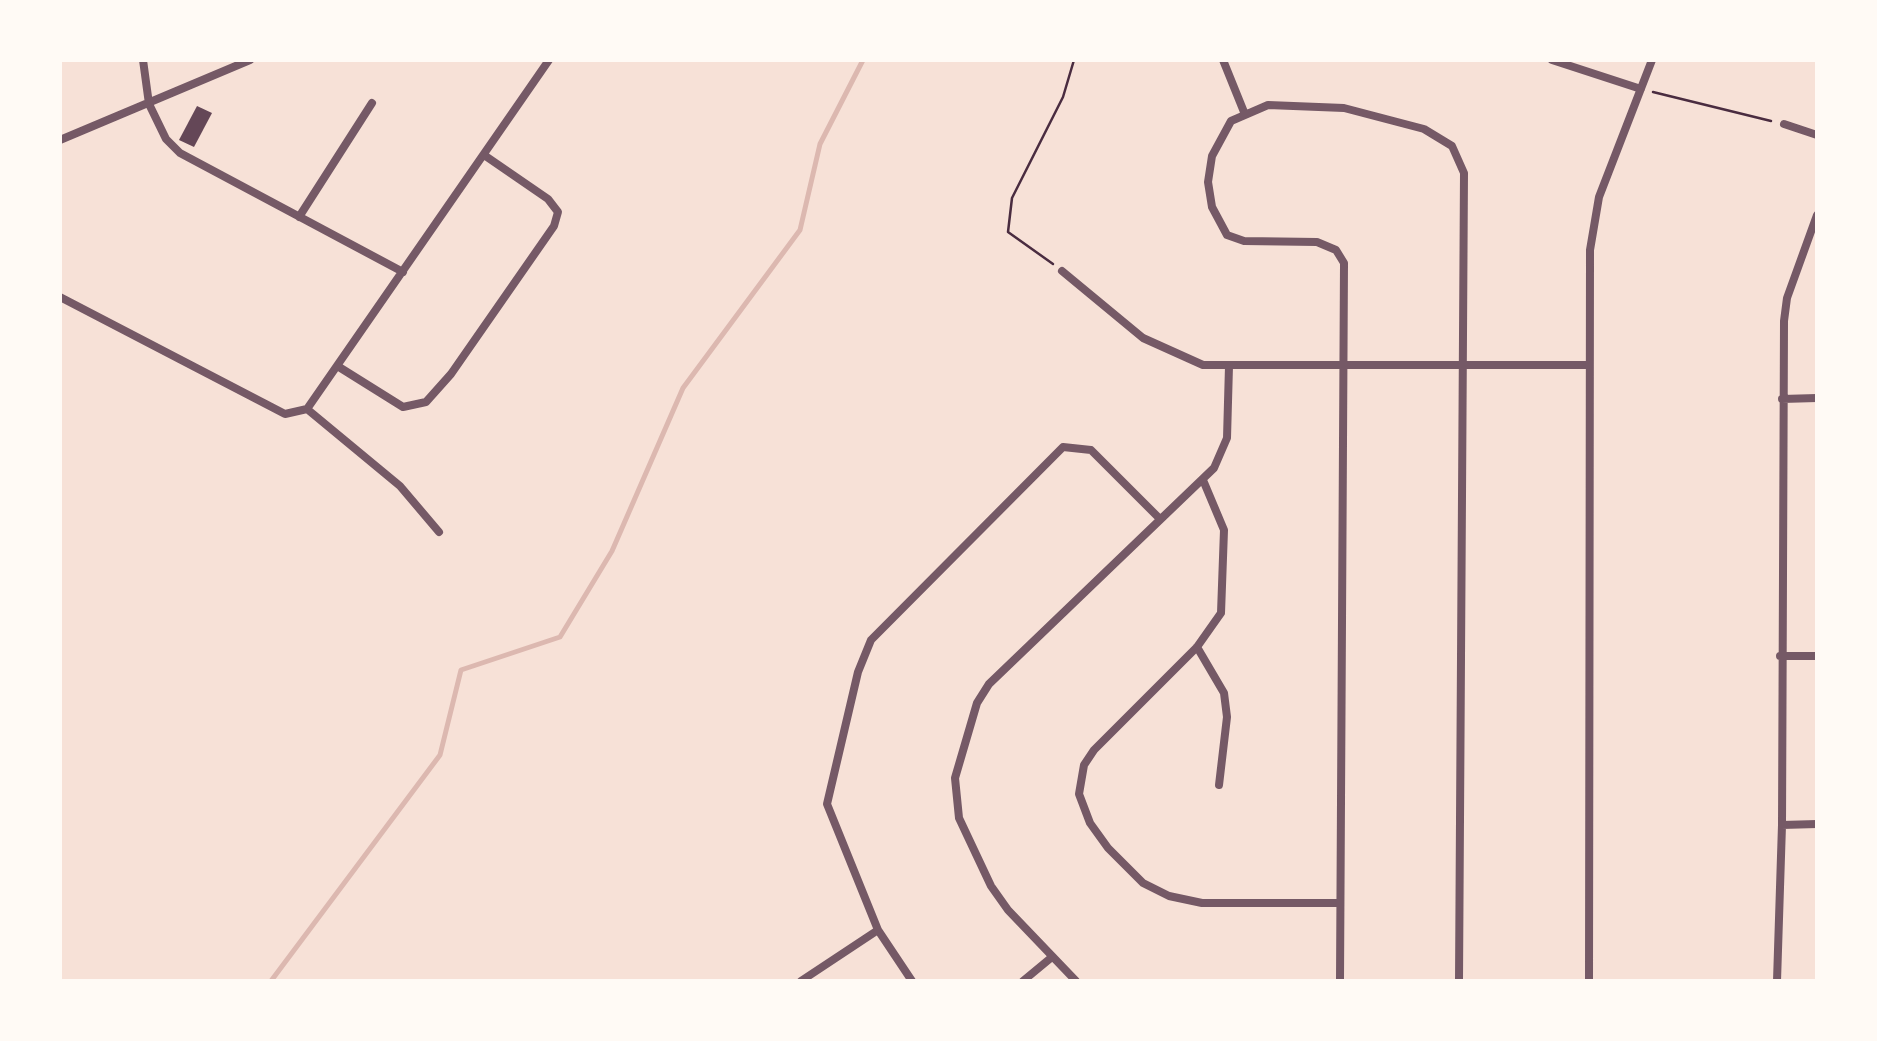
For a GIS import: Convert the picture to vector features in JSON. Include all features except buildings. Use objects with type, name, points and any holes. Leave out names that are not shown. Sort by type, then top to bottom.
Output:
[{"type":"street","points":[[144,60],[150,104],[166,139],[180,153],[403,272]]},
{"type":"street","points":[[60,140],[250,60]]},
{"type":"street","points":[[1223,60],[1244,112]]},
{"type":"street","points":[[1552,60],[1641,90]]},
{"type":"street","points":[[1589,981],[1588,366],[1596,211],[1652,60]]},
{"type":"street","points":[[60,297],[286,414],[307,409],[546,61]]},
{"type":"street","points":[[299,218],[372,103]]},
{"type":"street","points":[[1340,981],[1344,263],[1340,254],[1310,241],[1236,240],[1220,228],[1212,208],[1212,156],[1231,121],[1244,112],[1268,105],[1344,108],[1424,130],[1452,146],[1464,172],[1459,981]]},
{"type":"street","points":[[1784,124],[1817,135]]},
{"type":"street","points":[[339,366],[404,407],[426,402],[554,226],[558,212],[548,199],[484,155]]},
{"type":"street","points":[[1777,981],[1782,824],[1782,399],[1787,298],[1817,215]]},
{"type":"street","points":[[1062,271],[1120,323],[1167,352],[1202,365],[1588,366]]},
{"type":"street","points":[[1076,981],[991,886],[959,818],[955,778],[977,703],[989,684],[1203,480],[1222,455],[1229,366]]},
{"type":"street","points":[[1782,399],[1817,398]]},
{"type":"street","points":[[307,409],[400,486],[439,532]]},
{"type":"street","points":[[912,981],[878,930],[828,812],[826,798],[858,672],[872,640],[1063,447],[1091,450],[1160,519]]},
{"type":"street","points":[[1203,480],[1224,530],[1224,600],[1213,627],[1197,647],[1084,765],[1079,794],[1090,823],[1127,869],[1170,896],[1202,903],[1340,903]]},
{"type":"street","points":[[1197,647],[1224,693],[1226,717],[1219,785]]},
{"type":"street","points":[[1780,656],[1817,656]]},
{"type":"street","points":[[1782,824],[1817,824]]},
{"type":"street","points":[[801,981],[878,930]]},
{"type":"street","points":[[1023,981],[1052,958]]},
{"type":"path","points":[[1062,271],[1008,232],[1012,198],[1062,97],[1074,60]]},
{"type":"path","points":[[1641,90],[1784,124]]},
{"type":"waterway","points":[[271,981],[440,755],[461,670],[560,637],[612,551],[683,388],[800,230],[820,144],[863,60]]}]
